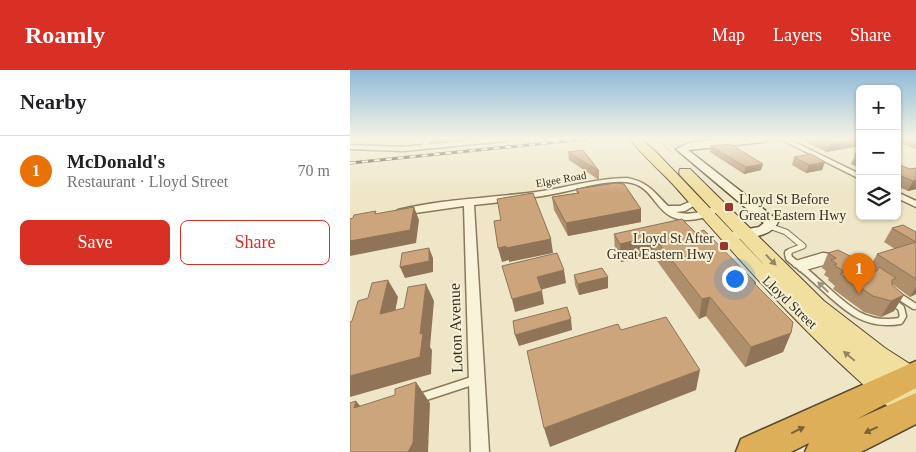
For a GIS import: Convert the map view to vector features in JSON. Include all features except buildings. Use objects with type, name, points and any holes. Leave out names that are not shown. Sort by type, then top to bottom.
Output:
[{"type":"highway","points":[[754,452],[911,393]]},
{"type":"highway","points":[[823,452],[911,393]]},
{"type":"main road","name":"Lloyd Street","points":[[654,157],[737,236],[757,270],[819,330],[911,393]]},
{"type":"main road","name":"Lloyd Street","points":[[663,157],[703,204]]},
{"type":"street","points":[[690,157],[769,219],[771,224],[769,226],[737,236]]},
{"type":"street","points":[[819,157],[856,175]]},
{"type":"street","name":"Elgee Road","points":[[394,213],[527,196],[628,180],[641,183],[664,208],[677,216],[703,204]]},
{"type":"street","points":[[901,197],[916,204]]},
{"type":"street","name":"Loton Avenue","points":[[470,202],[468,208],[480,452]]},
{"type":"street","points":[[664,208],[677,210],[703,204]]},
{"type":"lane","points":[[769,226],[786,232],[803,246],[788,252],[789,258],[827,292],[865,319],[883,324],[895,323],[902,318],[902,310]]},
{"type":"lane","points":[[799,266],[836,259]]},
{"type":"lane","points":[[891,290],[915,306]]},
{"type":"lane","points":[[887,298],[902,310]]},
{"type":"lane","points":[[902,310],[915,306]]},
{"type":"lane","points":[[412,400],[475,380]]},
{"type":"railway","points":[[350,163],[411,157]]},
{"type":"place","name":"Lloyd St Before Great Eastern Hwy","points":[[729,207]]},
{"type":"place","name":"Lloyd St After Great Eastern Hwy","points":[[724,246]]},
{"type":"place","name":"McDonald's","points":[[859,294]]}]
